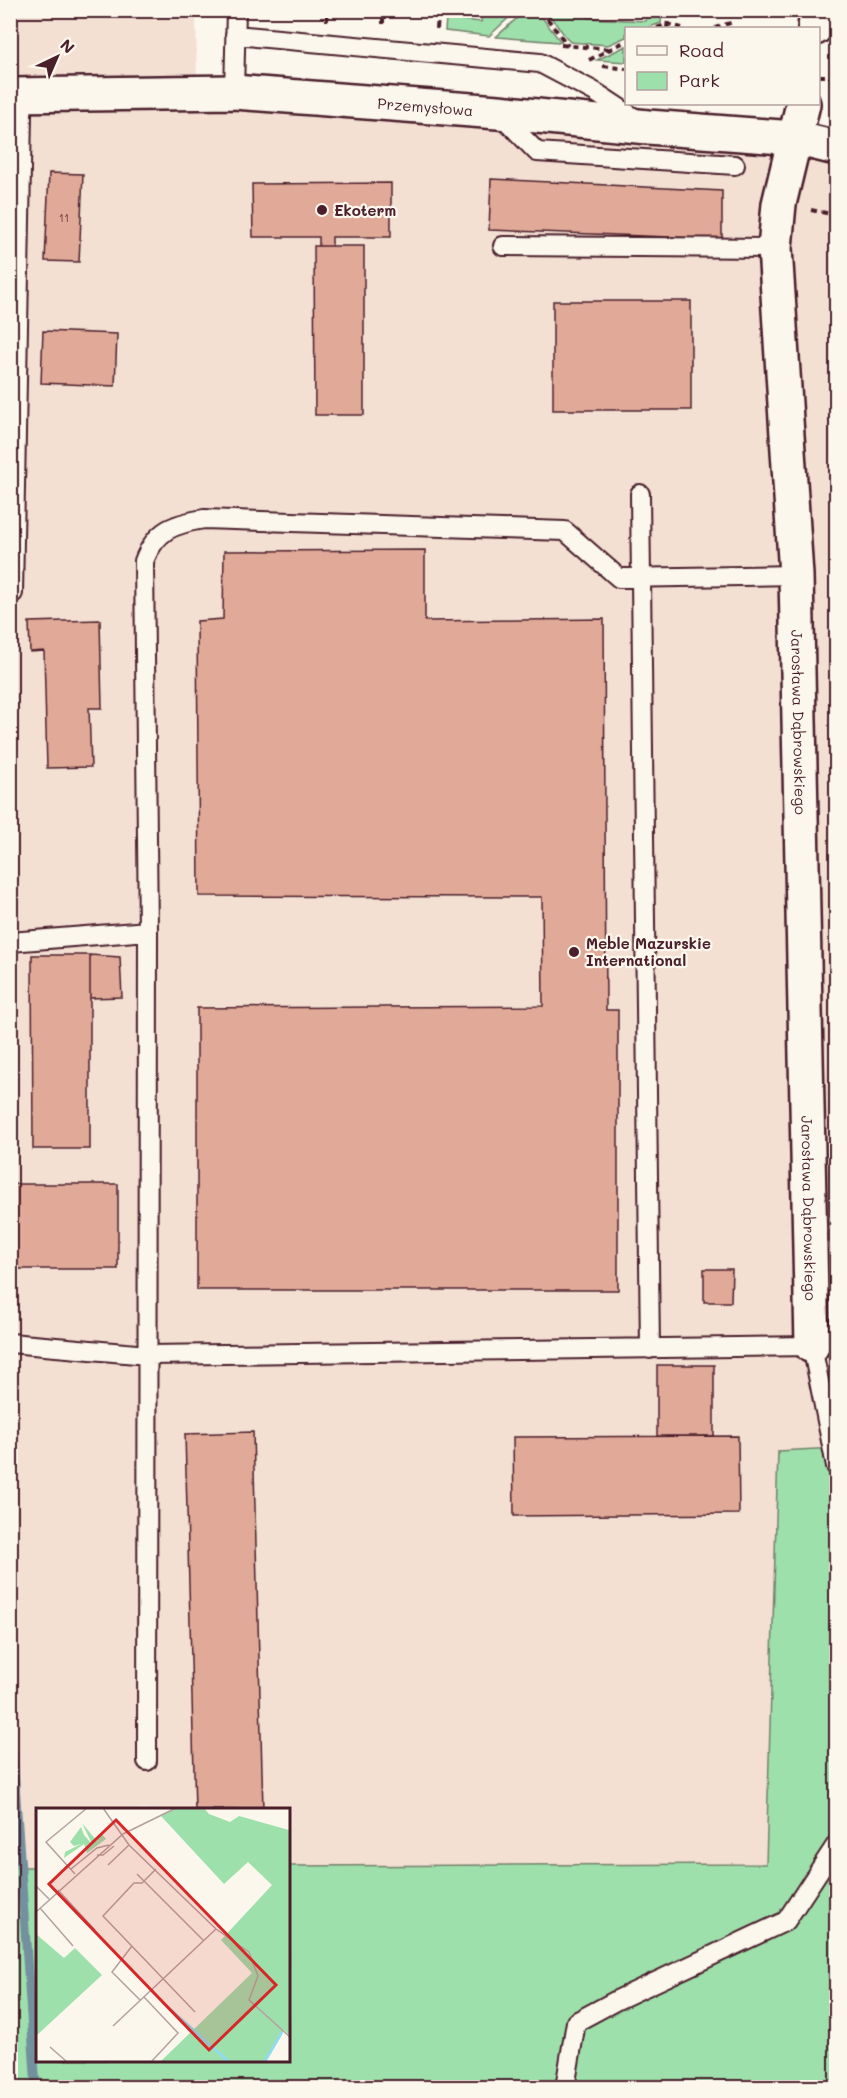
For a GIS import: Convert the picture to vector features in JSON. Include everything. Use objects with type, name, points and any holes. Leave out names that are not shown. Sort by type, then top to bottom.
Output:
[{"type":"street","points":[[815,27],[817,10]]},
{"type":"street","name":"Przemysłowa","points":[[17,95],[234,92],[498,111],[648,127],[795,138],[837,148]]},
{"type":"street","name":"Jarosława Dąbrowskiego","points":[[803,105],[779,204],[775,248],[796,575],[812,1346]]},
{"type":"lane","points":[[234,92],[236,10]]},
{"type":"lane","points":[[235,35],[540,63],[596,92],[648,127]]},
{"type":"lane","points":[[13,592],[22,126],[17,95]]},
{"type":"lane","points":[[498,111],[537,152],[735,165]]},
{"type":"lane","points":[[503,246],[775,248]]},
{"type":"lane","points":[[640,494],[650,1349]]},
{"type":"lane","points":[[147,1761],[148,931],[144,561],[150,544],[164,532],[185,522],[204,519],[565,531],[619,578],[796,575]]},
{"type":"lane","points":[[10,942],[148,931]]},
{"type":"lane","points":[[10,1343],[148,1354],[812,1346],[837,1466]]},
{"type":"lane","points":[[565,2088],[576,2022],[617,2000],[786,1921],[837,1845]]},
{"type":"path","points":[[541,10],[575,55]]},
{"type":"path","points":[[668,26],[669,10]]},
{"type":"path","points":[[382,27],[383,11]]},
{"type":"path","points":[[436,33],[438,16]]},
{"type":"path","points":[[718,27],[733,22]]},
{"type":"path","points":[[581,64],[625,42]]},
{"type":"path","points":[[820,76],[829,76],[837,82]]},
{"type":"shaded area","points":[[10,11],[196,11],[197,91],[836,148],[836,1448],[778,1452],[767,1864],[290,1866],[290,1808],[36,1808],[36,1867],[11,1867]]},
{"type":"green space","points":[[482,11],[516,11],[489,36],[445,31],[446,18],[481,22]]},
{"type":"green space","points":[[525,11],[537,11],[561,42],[496,37]]},
{"type":"green space","points":[[546,11],[588,11],[588,18],[646,21],[647,11],[662,11],[661,23],[650,27],[625,27],[625,37],[608,45],[570,42]]},
{"type":"green space","points":[[625,46],[625,62],[597,60]]},
{"type":"green space","points":[[836,1448],[836,2087],[11,2087],[10,1867],[36,1867],[36,2062],[290,2062],[290,1866],[766,1864],[778,1451]]},
{"type":"building","points":[[433,10],[446,10],[445,17],[432,15]]},
{"type":"building","points":[[594,10],[643,10],[643,14]]},
{"type":"building","points":[[49,173],[83,174],[79,262],[45,261]]},
{"type":"building","points":[[491,179],[722,191],[722,239],[489,230]]},
{"type":"building","name":"Ekoterm","points":[[391,183],[391,237],[332,237],[332,246],[319,246],[319,237],[253,237],[252,184]]},
{"type":"building","points":[[314,246],[364,246],[364,415],[315,415]]},
{"type":"building","points":[[553,301],[691,301],[691,410],[553,410]]},
{"type":"building","points":[[43,331],[117,334],[115,386],[41,383]]},
{"type":"building","name":"Meble Mazurskie International","points":[[425,550],[425,621],[604,619],[606,1010],[618,1010],[618,1290],[197,1290],[197,1008],[543,1006],[542,897],[199,896],[197,621],[223,619],[224,551]]},
{"type":"building","points":[[100,620],[102,708],[89,708],[91,767],[47,768],[44,651],[30,652],[29,622]]},
{"type":"building","points":[[32,955],[90,955],[90,1149],[33,1149]]},
{"type":"building","points":[[90,955],[120,957],[122,997],[90,998]]},
{"type":"building","points":[[10,1184],[118,1184],[118,1269],[10,1269]]},
{"type":"building","points":[[704,1269],[732,1269],[731,1302],[704,1302]]},
{"type":"building","points":[[657,1365],[714,1365],[714,1436],[657,1436]]},
{"type":"building","points":[[253,1432],[263,1808],[195,1808],[185,1434]]},
{"type":"building","points":[[738,1436],[739,1514],[514,1516],[513,1437]]},
{"type":"waterway","points":[[10,1711],[36,2088]]},
{"type":"place","name":"Ekoterm","points":[[322,210]]},
{"type":"place","name":"Meble Mazurskie International","points":[[574,952]]}]
